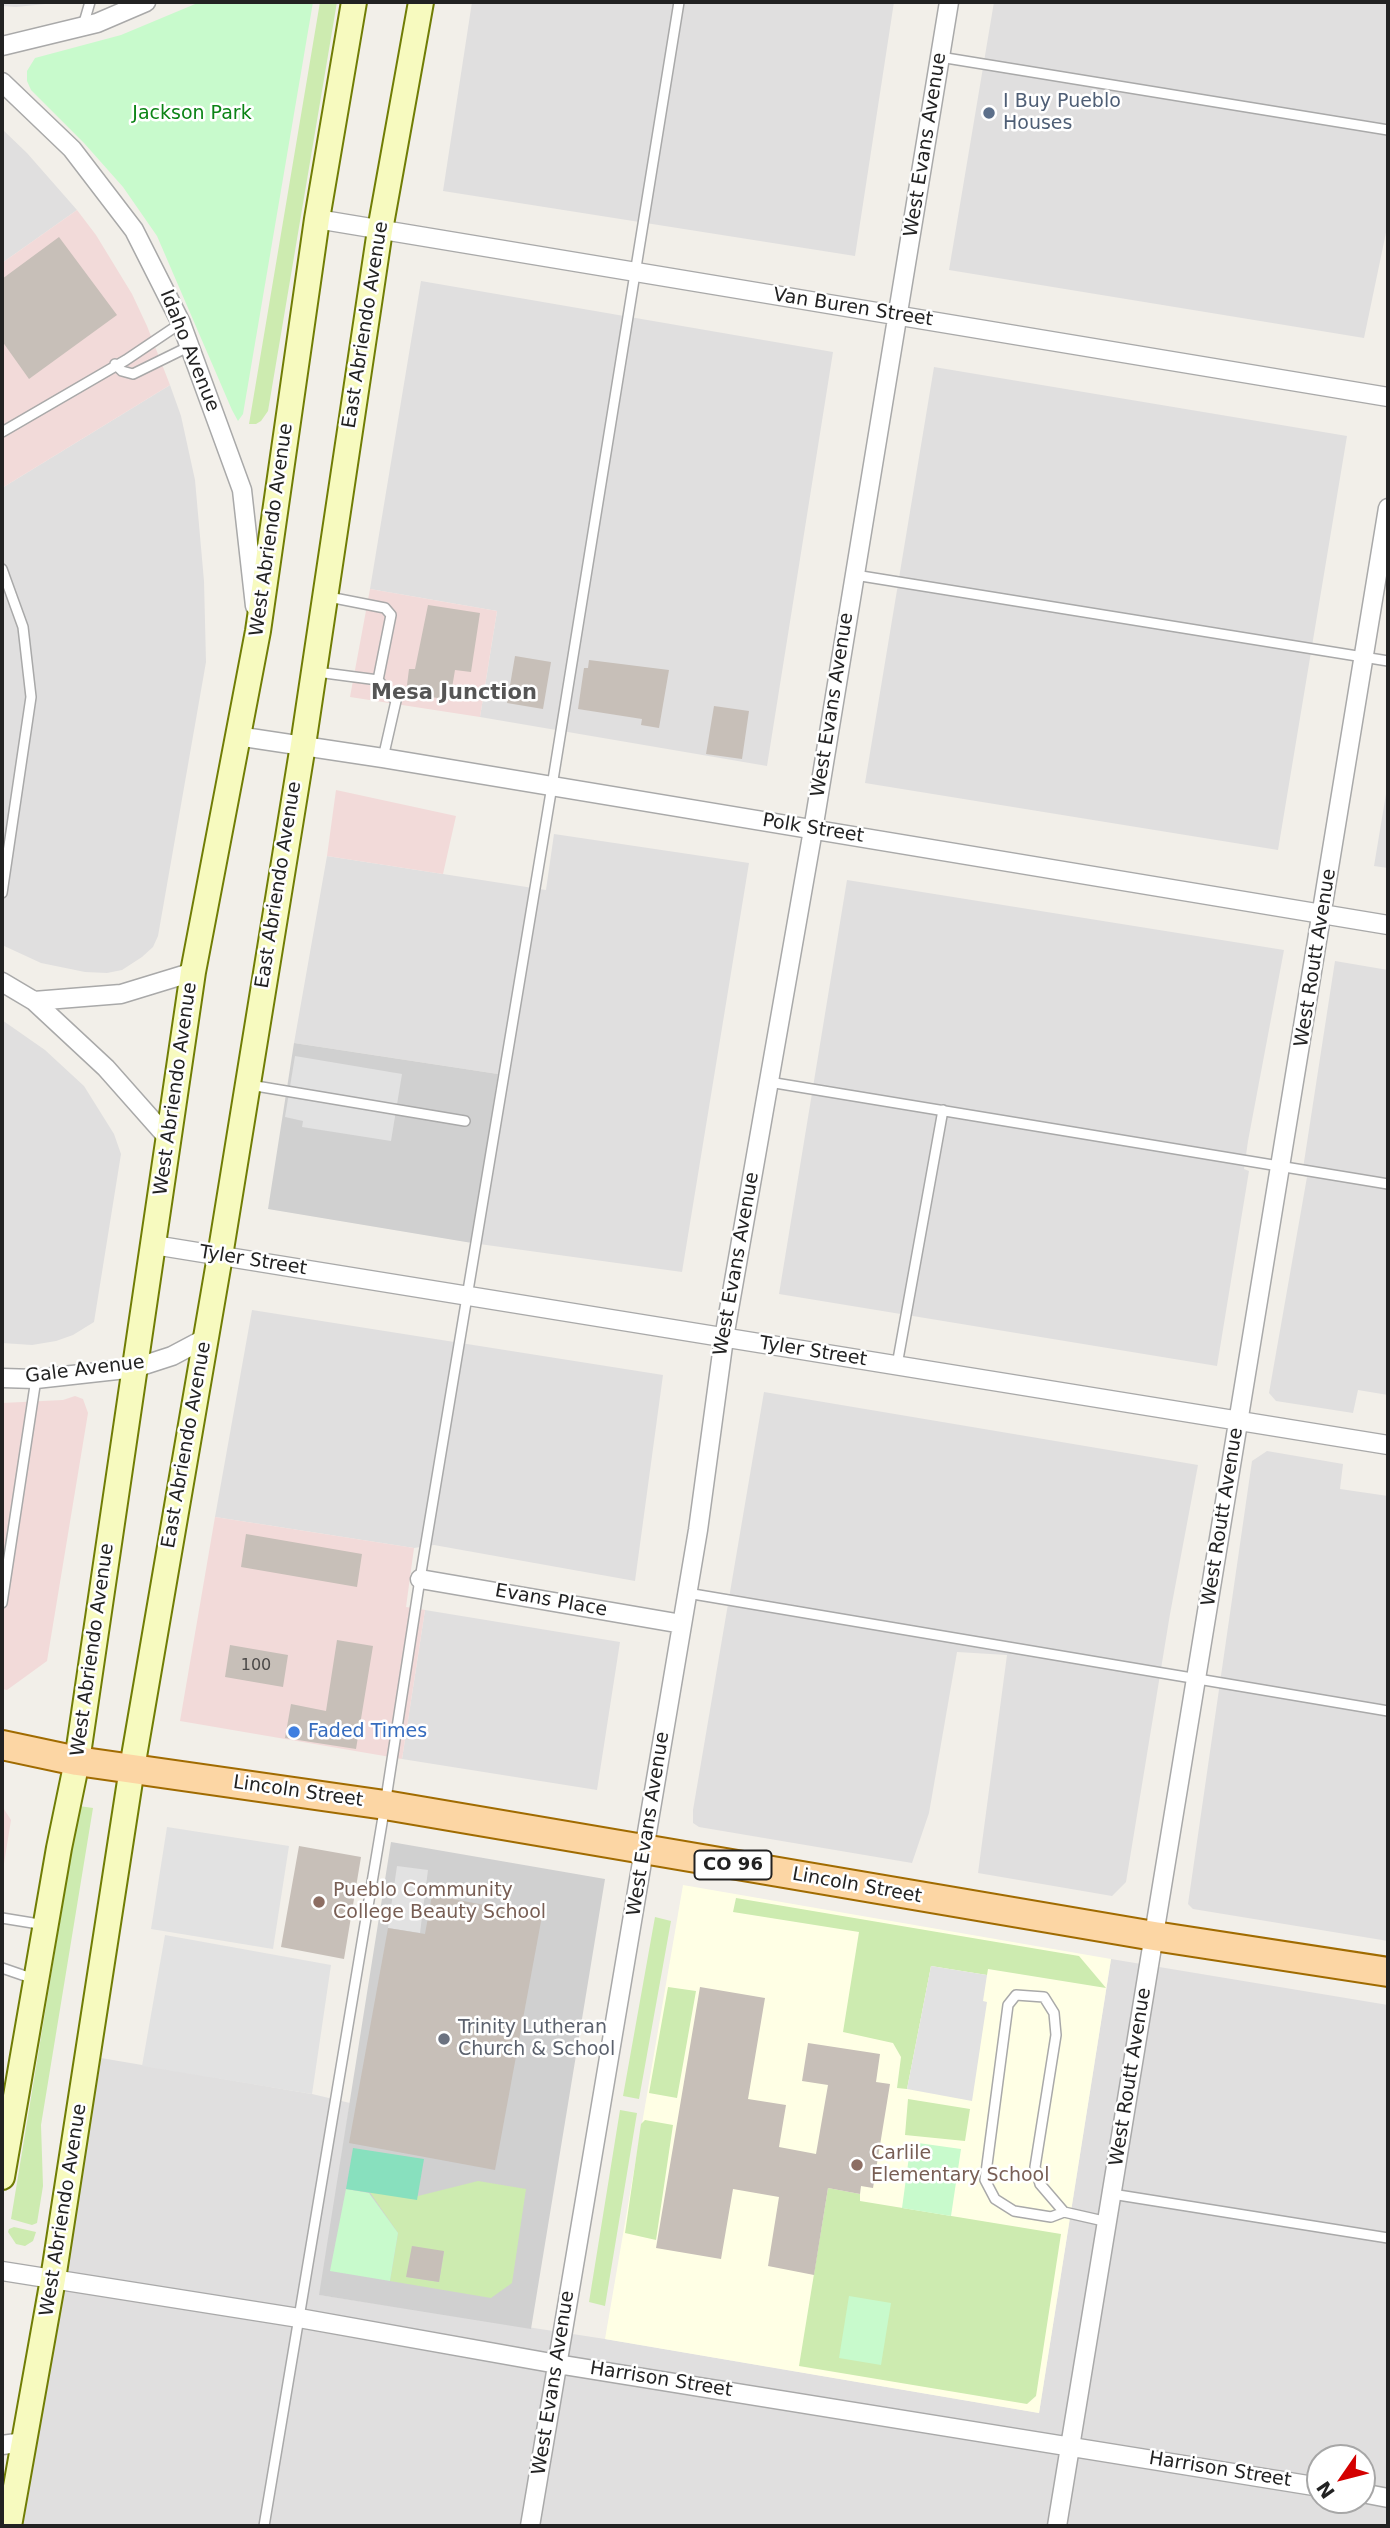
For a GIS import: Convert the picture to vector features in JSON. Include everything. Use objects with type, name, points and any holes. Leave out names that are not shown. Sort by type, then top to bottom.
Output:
[{"type":"main road","name":"West Abriendo Avenue","points":[[2,2177],[45,1925],[77,1761],[193,972],[258,631],[317,219],[354,2]]},
{"type":"main road","name":"East Abriendo Avenue","points":[[132,1768],[303,745],[380,230],[421,2]]},
{"type":"main road","name":"CO 96","points":[[2,1745],[77,1761]]},
{"type":"main road","name":"Lincoln Street","points":[[77,1761],[386,1805],[1154,1936],[1388,1972]]},
{"type":"main road","name":"West Abriendo Avenue","points":[[9,2526],[13,2444],[54,2279],[132,1768]]},
{"type":"street","points":[[2,46],[97,23],[146,2]]},
{"type":"street","name":"West Evans Avenue","points":[[530,2526],[682,1624],[724,1338],[813,830],[949,2]]},
{"type":"street","name":"Idaho Avenue","points":[[2,82],[72,149],[134,230],[181,323],[242,490],[258,631]]},
{"type":"street","name":"Van Buren Street","points":[[317,219],[1388,397]]},
{"type":"street","name":"West Routt Avenue","points":[[1057,2526],[1388,508]]},
{"type":"street","name":"Polk Street","points":[[237,736],[1388,925]]},
{"type":"street","points":[[34,1002],[121,993],[193,972]]},
{"type":"street","points":[[2,982],[34,1002],[106,1068],[167,1138]]},
{"type":"street","name":"Tyler Street","points":[[154,1245],[1388,1445]]},
{"type":"street","name":"Gale Avenue","points":[[2,1378],[36,1380],[135,1368],[172,1356],[206,1338]]},
{"type":"street","name":"Evans Place","points":[[420,1579],[682,1624]]},
{"type":"street","name":"Harrison Street","points":[[2,2271],[1306,2485]]},
{"type":"lane","points":[[83,26],[90,2]]},
{"type":"lane","points":[[264,2526],[386,1805],[420,1579],[679,2]]},
{"type":"lane","points":[[940,57],[1388,130]]},
{"type":"lane","points":[[2,432],[181,323]]},
{"type":"lane","points":[[116,364],[122,371],[133,374],[190,346]]},
{"type":"lane","points":[[2,569],[23,627],[32,698],[2,893]]},
{"type":"lane","points":[[855,575],[1388,662]]},
{"type":"lane","points":[[325,597],[385,608],[391,615],[378,680]]},
{"type":"lane","points":[[314,672],[378,680],[396,701],[383,758]]},
{"type":"lane","points":[[769,1082],[1388,1184]]},
{"type":"lane","points":[[246,1084],[465,1121]]},
{"type":"lane","points":[[897,1365],[943,1110]]},
{"type":"lane","points":[[2,1603],[36,1380]]},
{"type":"lane","points":[[687,1593],[1388,1711]]},
{"type":"lane","points":[[2,1919],[45,1925]]},
{"type":"lane","points":[[2,1968],[36,1980]]},
{"type":"lane","points":[[1064,2212],[1040,2184],[1035,2167],[1056,2035],[1054,2013],[1044,1997],[1016,1995],[1008,2005],[985,2180],[995,2199],[1014,2211],[1051,2217],[1064,2212],[1108,2222]]},
{"type":"lane","points":[[1112,2194],[1388,2238]]},
{"type":"shaded area","points":[[2,2],[65,2],[16,7],[2,6]]},
{"type":"shaded area","points":[[472,2],[894,2],[855,256],[443,191]]},
{"type":"shaded area","points":[[994,2],[1388,2],[1388,223],[1364,338],[949,270]]},
{"type":"shaded area","points":[[2,129],[77,210],[2,263]]},
{"type":"shaded area","points":[[77,210],[96,235],[132,294],[170,385],[2,488],[2,263]]},
{"type":"shaded area","points":[[421,281],[833,352],[767,766],[480,717],[497,611],[370,589]]},
{"type":"shaded area","points":[[934,367],[1347,436],[1278,850],[865,783]]},
{"type":"shaded area","points":[[170,385],[181,416],[195,480],[204,581],[206,662],[158,936],[153,947],[122,970],[107,973],[85,972],[41,963],[2,945],[2,488]]},
{"type":"shaded area","points":[[370,589],[497,611],[480,717],[350,697]]},
{"type":"shaded area","points":[[1388,782],[1388,868],[1374,866]]},
{"type":"shaded area","points":[[336,790],[456,816],[443,874],[327,856]]},
{"type":"shaded area","points":[[554,834],[749,863],[682,1272],[472,1243],[498,1074],[294,1043],[327,856],[546,890]]},
{"type":"shaded area","points":[[847,880],[1284,950],[1248,1141],[1244,1169],[1249,1171],[1217,1366],[779,1294]]},
{"type":"shaded area","points":[[1335,961],[1388,970],[1388,1395],[1358,1390],[1353,1413],[1276,1401],[1269,1393],[1307,1177],[1302,1175]]},
{"type":"shaded area","points":[[2,1020],[45,1050],[84,1086],[114,1134],[121,1154],[94,1322],[73,1335],[32,1345],[2,1343]]},
{"type":"shaded area","points":[[294,1043],[498,1074],[472,1243],[268,1209]]},
{"type":"shaded area","points":[[295,1056],[402,1074],[391,1141],[302,1127],[303,1121],[285,1117]]},
{"type":"shaded area","points":[[252,1310],[663,1375],[635,1581],[434,1545],[414,1548],[215,1517]]},
{"type":"shaded area","points":[[764,1392],[1198,1465],[1170,1614],[1126,1882],[1112,1896],[978,1873],[1007,1655],[957,1652],[929,1813],[912,1863],[699,1827],[693,1823],[693,1810]]},
{"type":"shaded area","points":[[75,1396],[83,1399],[88,1413],[47,1661],[7,1690],[2,1689],[2,1403],[63,1400]]},
{"type":"shaded area","points":[[1267,1451],[1343,1464],[1340,1489],[1388,1496],[1388,1941],[1193,1909],[1188,1904],[1252,1461]]},
{"type":"shaded area","points":[[215,1517],[414,1548],[406,1607],[425,1610],[402,1759],[180,1721]]},
{"type":"shaded area","points":[[425,1610],[620,1642],[597,1790],[402,1759]]},
{"type":"shaded area","points":[[2,1806],[11,1820],[2,1876]]},
{"type":"shaded area","points":[[167,1827],[289,1846],[273,1949],[151,1929]]},
{"type":"shaded area","points":[[391,1842],[605,1879],[531,2329],[319,2295]]},
{"type":"shaded area","points":[[397,1866],[428,1870],[420,1933],[388,1928]]},
{"type":"shaded area","name":"Carlile Elementary School","points":[[683,1885],[1111,1959],[1039,2413],[605,2339]]},
{"type":"shaded area","points":[[165,1935],[331,1965],[312,2094],[142,2066]]},
{"type":"shaded area","points":[[1111,1959],[1388,2005],[1388,2526],[23,2526],[101,2058],[350,2103],[320,2295],[605,2339],[1039,2413]]},
{"type":"shaded area","points":[[931,1966],[987,1975],[983,2001],[987,2002],[972,2101],[907,2089]]},
{"type":"green space","name":"Jackson Park","points":[[200,2],[313,2],[243,414],[238,421],[157,236],[123,187],[31,90],[27,81],[27,71],[35,58],[121,35]]},
{"type":"green space","points":[[320,2],[337,2],[268,411],[261,421],[249,424]]},
{"type":"green space","points":[[79,1806],[93,1808],[41,2125],[43,2186],[37,2223],[32,2225],[11,2219]]},
{"type":"green space","points":[[736,1898],[1079,1956],[1106,1988],[988,1969],[987,1975],[931,1966],[907,2089],[897,2088],[901,2057],[893,2043],[843,2032],[859,1932],[733,1912]]},
{"type":"green space","points":[[655,1917],[671,1921],[639,2099],[623,2096]]},
{"type":"green space","points":[[668,1987],[696,1991],[677,2098],[649,2093]]},
{"type":"green space","points":[[908,2099],[970,2109],[965,2141],[905,2135]]},
{"type":"green space","points":[[620,2110],[637,2113],[605,2306],[589,2302]]},
{"type":"green space","points":[[645,2120],[673,2125],[656,2240],[625,2233],[641,2124]]},
{"type":"green space","points":[[911,2142],[961,2149],[951,2216],[902,2208]]},
{"type":"green space","points":[[353,2148],[424,2159],[417,2200],[346,2189]]},
{"type":"green space","points":[[478,2181],[526,2189],[512,2283],[491,2298],[390,2281],[398,2233],[369,2191],[414,2197]],"holes":[[[412,2246],[444,2252],[439,2282],[407,2277]]]},
{"type":"green space","points":[[828,2188],[860,2194],[860,2201],[1061,2234],[1036,2396],[1027,2404],[799,2366]]},
{"type":"green space","points":[[346,2189],[369,2193],[398,2233],[390,2281],[330,2271]]},
{"type":"green space","points":[[14,2227],[36,2232],[33,2241],[25,2246],[16,2244],[8,2232]]},
{"type":"green space","points":[[849,2296],[891,2303],[881,2365],[839,2358]]},
{"type":"building","points":[[59,237],[117,315],[29,379],[2,341],[2,279]]},
{"type":"building","points":[[428,605],[480,613],[471,672],[455,670],[450,700],[406,693],[409,669],[415,669]]},
{"type":"building","points":[[515,656],[551,662],[543,709],[507,703]]},
{"type":"building","points":[[589,660],[669,670],[659,728],[641,725],[642,719],[578,709],[584,668],[588,668]]},
{"type":"building","points":[[714,706],[749,711],[742,759],[706,754]]},
{"type":"building","points":[[246,1534],[362,1554],[357,1587],[241,1567]]},
{"type":"building","points":[[337,1640],[373,1646],[356,1749],[285,1738],[291,1704],[326,1711]]},
{"type":"building","points":[[230,1645],[288,1655],[283,1687],[225,1677]]},
{"type":"building","points":[[299,1846],[361,1857],[344,1959],[281,1947]]},
{"type":"building","name":"Trinity Lutheran Church & School","points":[[432,1895],[542,1916],[495,2170],[349,2143],[388,1928],[425,1934]]},
{"type":"building","points":[[700,1987],[765,1998],[748,2099],[786,2105],[779,2147],[816,2154],[828,2085],[802,2081],[808,2043],[880,2054],[876,2082],[890,2084],[873,2188],[861,2186],[860,2194],[828,2188],[814,2275],[768,2266],[779,2197],[733,2189],[721,2259],[656,2248]]},
{"type":"building","points":[[412,2246],[444,2251],[439,2282],[406,2277]]},
{"type":"place","name":"I Buy Pueblo Houses","points":[[989,113]]},
{"type":"place","name":"Faded Times","points":[[294,1732]]},
{"type":"place","name":"Pueblo Community College Beauty School","points":[[319,1902]]},
{"type":"place","name":"Trinity Lutheran Church & School","points":[[444,2039]]},
{"type":"place","name":"Carlile Elementary School","points":[[857,2165]]},
{"type":"district","name":"Mesa Junction","points":[[454,694]]}]
